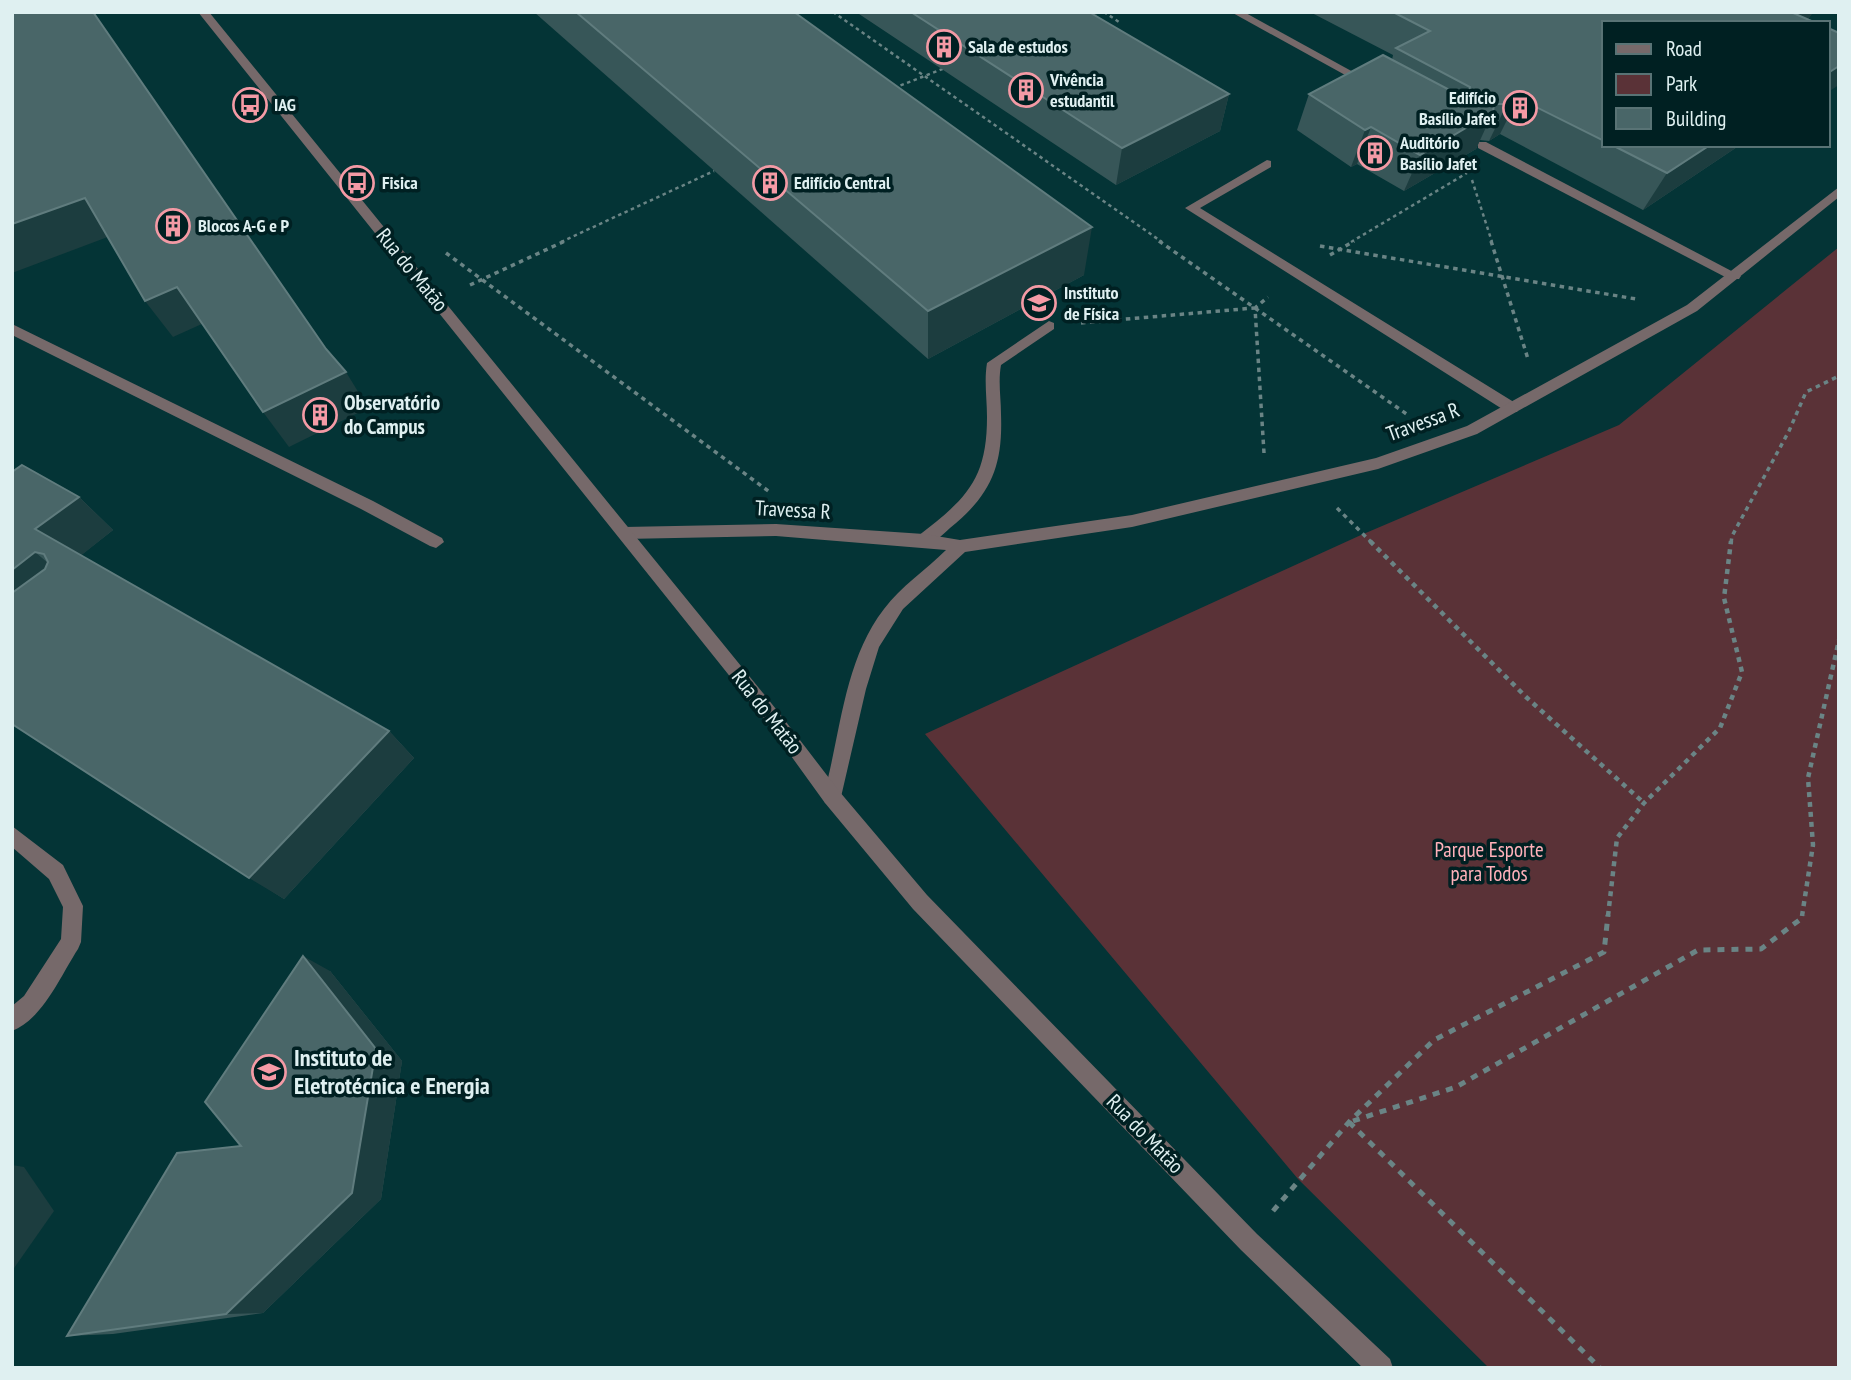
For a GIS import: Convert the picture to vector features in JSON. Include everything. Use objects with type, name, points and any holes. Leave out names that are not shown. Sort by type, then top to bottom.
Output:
[{"type":"street","name":"Rua do Matão","points":[[203,12],[774,719],[832,797],[920,902],[1249,1242],[1381,1368]]},
{"type":"street","points":[[1236,12],[1375,88]]},
{"type":"street","points":[[1482,145],[1734,276]]},
{"type":"street","points":[[1266,164],[1191,208],[1512,408]]},
{"type":"street","name":"Travessa R","points":[[624,533],[776,530],[924,540],[960,546],[1132,521],[1378,463],[1472,430],[1692,308],[1839,191]]},
{"type":"street","points":[[924,540],[961,512],[982,487],[991,466],[994,410],[990,379],[994,363],[1049,326]]},
{"type":"street","points":[[12,329],[436,542]]},
{"type":"street","points":[[832,797],[861,672],[881,625],[905,598],[943,565],[960,546]]},
{"type":"street","points":[[12,835],[56,872],[73,906],[71,942],[31,1003],[12,1021]]},
{"type":"path","points":[[833,12],[1443,440]]},
{"type":"path","points":[[1104,12],[1119,22]]},
{"type":"path","points":[[890,89],[951,65]]},
{"type":"path","points":[[437,300],[714,171]]},
{"type":"path","points":[[1340,249],[1469,171],[1538,393]]},
{"type":"path","points":[[1318,245],[1692,308]]},
{"type":"path","points":[[438,247],[771,493]]},
{"type":"path","points":[[1049,326],[1255,308],[1297,273]]},
{"type":"path","points":[[1255,308],[1266,489]]},
{"type":"path","points":[[1249,1242],[1349,1122],[1434,1040],[1604,952],[1618,838],[1644,803],[1720,728],[1742,672],[1724,598],[1732,536],[1789,431],[1806,392],[1839,376]]},
{"type":"path","points":[[1362,535],[1526,697],[1644,803]]},
{"type":"path","points":[[1349,1122],[1456,1087],[1698,950],[1761,948],[1802,918],[1813,845],[1808,778],[1839,640]]},
{"type":"path","points":[[1349,1122],[1600,1368]]},
{"type":"shaded area","points":[[12,12],[1839,12],[1839,1368],[12,1368]]},
{"type":"green space","name":"Parque Esporte para Todos","points":[[1839,247],[1839,1368],[1489,1368],[1298,1179],[925,734],[1361,535],[1619,425]]},
{"type":"building","name":"Blocos A-G e P","points":[[12,12],[93,12],[326,349],[346,372],[263,412],[177,287],[145,301],[85,198],[12,224]]},
{"type":"building","points":[[576,12],[794,12],[1092,227],[928,311]]},
{"type":"building","points":[[911,12],[1089,12],[1229,94],[1122,148]]},
{"type":"building","points":[[1393,12],[1791,12],[1811,21],[1602,21],[1602,140],[1518,98],[1507,104],[1494,104],[1493,112],[1420,155],[1371,127],[1365,130],[1309,94],[1383,55],[1457,94],[1469,92],[1470,87],[1396,48],[1430,31]]},
{"type":"building","points":[[1830,29],[1839,33],[1839,66],[1830,72]]},
{"type":"building","points":[[1616,147],[1707,147],[1667,173]]},
{"type":"building","points":[[22,465],[79,497],[35,529],[389,731],[249,878],[12,724],[12,593],[45,569],[48,562],[44,554],[35,552],[12,570],[12,472]]},
{"type":"building","points":[[303,956],[376,1049],[352,1193],[226,1314],[67,1336],[177,1153],[241,1146],[205,1102]]},
{"type":"place","name":"Sala de estudos","points":[[944,47]]},
{"type":"place","name":"Vivência estudantil","points":[[1026,90]]},
{"type":"place","name":"IAG","points":[[250,105]]},
{"type":"place","name":"Edifício Basílio Jafet","points":[[1520,108]]},
{"type":"place","name":"Auditório Basílio Jafet","points":[[1375,153]]},
{"type":"place","name":"Fisica","points":[[357,183]]},
{"type":"place","name":"Edifício Central","points":[[770,183]]},
{"type":"place","name":"Blocos A-G e P","points":[[173,226]]},
{"type":"place","name":"Instituto de Física","points":[[1039,303]]},
{"type":"place","name":"Observatório do Campus","points":[[320,415]]},
{"type":"place","name":"Instituto de Eletrotécnica e Energia","points":[[269,1072]]}]
